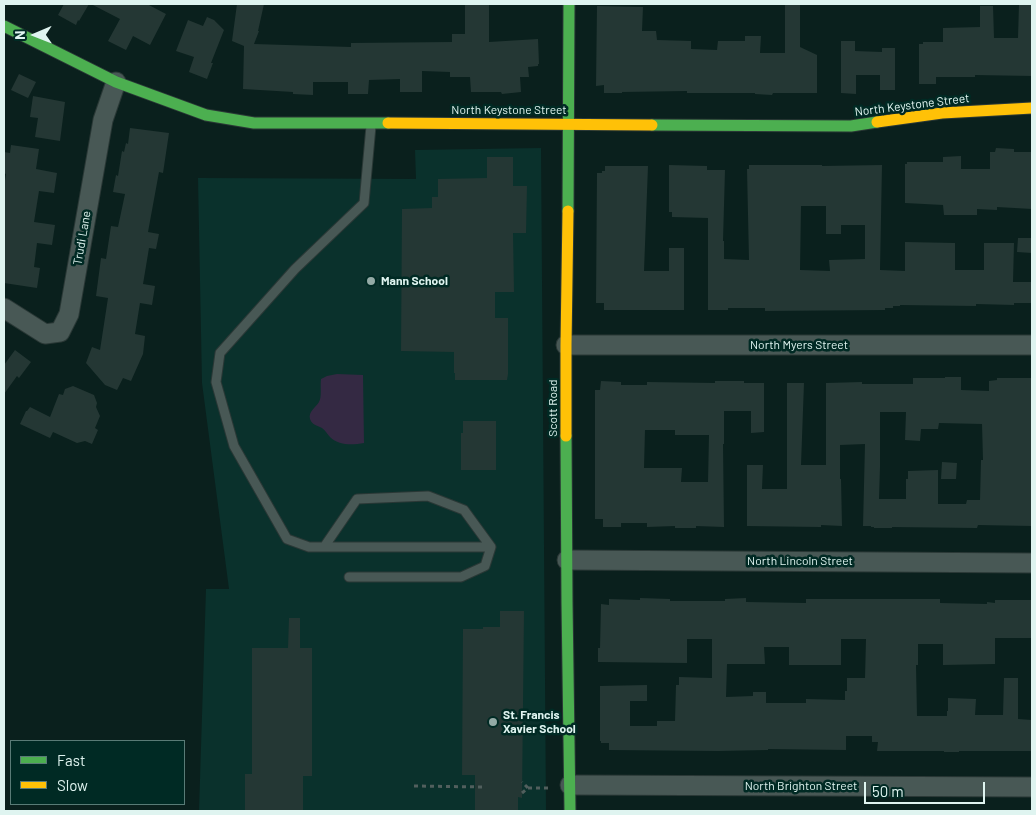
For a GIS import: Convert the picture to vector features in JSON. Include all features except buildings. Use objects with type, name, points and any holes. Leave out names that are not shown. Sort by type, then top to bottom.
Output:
[{"type":"street","name":"Scott Road","points":[[569,4],[566,345],[570,811]]},
{"type":"street","name":"North Keystone Street","points":[[4,26],[116,82],[206,115],[254,124],[851,126],[942,114],[1032,108]]},
{"type":"street","name":"Trudi Lane","points":[[4,308],[45,334],[60,332],[69,314],[103,120],[116,82]]},
{"type":"street","name":"North Myers Street","points":[[566,345],[1032,344]]},
{"type":"street","name":"North Lincoln Street","points":[[567,560],[1032,563]]},
{"type":"street","name":"North Brighton Street","points":[[570,785],[1032,787]]},
{"type":"lane","points":[[371,124],[364,203],[295,269],[220,352],[216,382],[234,446],[287,539],[309,547],[491,547]]},
{"type":"lane","points":[[324,547],[357,498],[428,496],[464,510],[491,547]]},
{"type":"lane","points":[[349,577],[461,577],[485,566],[491,547]]},
{"type":"path","points":[[522,782],[528,788]]},
{"type":"path","points":[[414,786],[484,787]]},
{"type":"path","points":[[522,793],[528,788],[552,788]]},
{"type":"shaded area","name":"Mann School","points":[[541,148],[546,811],[199,811],[206,589],[229,589],[202,383],[198,178],[416,179],[415,150]]},
{"type":"shaded area","points":[[337,374],[363,375],[364,443],[338,442],[310,419],[311,412],[320,400],[321,379]]},
{"type":"traffic: fast","points":[[568,211],[569,4]]},
{"type":"traffic: fast","points":[[4,26],[116,82],[206,115],[254,123],[388,123]]},
{"type":"traffic: fast","points":[[652,125],[851,126],[877,122]]},
{"type":"traffic: fast","points":[[566,436],[570,811]]},
{"type":"traffic: slow","points":[[877,122],[942,113],[1032,108]]},
{"type":"traffic: slow","points":[[388,123],[652,125]]},
{"type":"traffic: slow","points":[[566,436],[568,211]]},
{"type":"place","name":"Mann School","points":[[371,281]]},
{"type":"place","name":"St. Francis Xavier School","points":[[493,722]]}]
